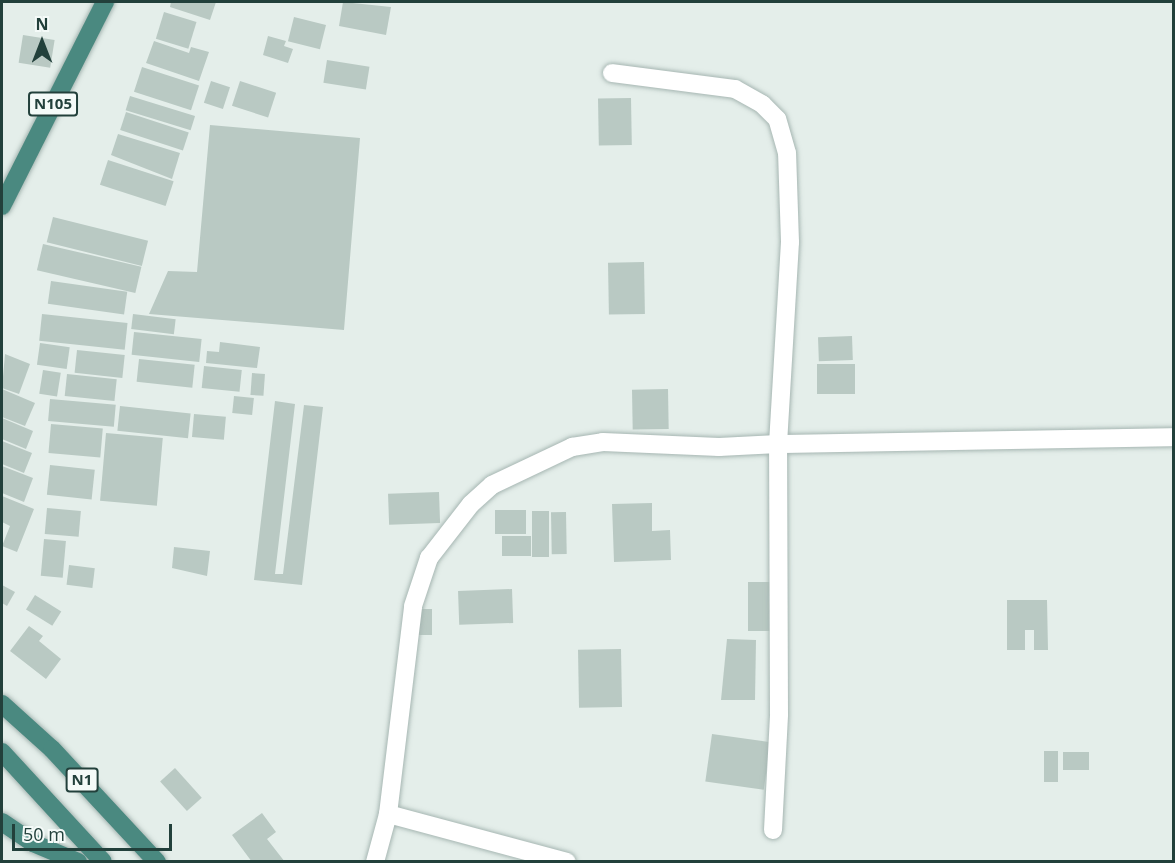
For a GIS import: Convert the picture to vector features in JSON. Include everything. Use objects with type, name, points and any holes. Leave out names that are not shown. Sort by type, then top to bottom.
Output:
[{"type":"highway","name":"N105","points":[[2,206],[105,2]]},
{"type":"highway","name":"N1","points":[[2,704],[52,749],[157,861]]},
{"type":"highway","name":"N1","points":[[2,752],[103,861]]},
{"type":"highway","points":[[2,822],[33,843],[78,861]]},
{"type":"street","points":[[612,73],[735,89],[762,104],[777,119],[787,153],[790,242],[778,444],[779,714],[774,830]]},
{"type":"street","points":[[375,861],[388,814],[413,606],[429,558],[471,504],[492,484],[572,447],[603,442],[719,447],[1173,437]]},
{"type":"street","points":[[388,814],[567,861]]},
{"type":"building","points":[[171,2],[216,2],[210,20],[170,7]]},
{"type":"building","points":[[343,2],[391,7],[386,35],[339,26]]},
{"type":"building","points":[[164,12],[197,22],[188,49],[156,39]]},
{"type":"building","points":[[294,17],[326,25],[320,49],[288,41]]},
{"type":"building","points":[[23,35],[55,40],[50,68],[19,63]]},
{"type":"building","points":[[268,36],[286,41],[284,46],[293,49],[288,63],[263,55]]},
{"type":"building","points":[[154,41],[189,53],[191,47],[209,52],[199,81],[146,63]]},
{"type":"building","points":[[327,60],[369,67],[366,89],[323,83]]},
{"type":"building","points":[[142,67],[199,86],[191,110],[134,92]]},
{"type":"building","points":[[211,81],[230,87],[223,109],[204,103]]},
{"type":"building","points":[[240,81],[276,93],[268,117],[232,106]]},
{"type":"building","points":[[130,96],[195,116],[191,130],[126,110]]},
{"type":"building","points":[[631,98],[632,145],[599,146],[598,99]]},
{"type":"building","points":[[126,112],[189,132],[183,150],[120,130]]},
{"type":"building","points":[[210,125],[360,138],[344,330],[149,314],[168,271],[197,272]]},
{"type":"building","points":[[118,134],[180,153],[172,179],[111,155]]},
{"type":"building","points":[[108,160],[174,181],[166,206],[100,185]]},
{"type":"building","points":[[53,217],[148,241],[142,266],[47,242]]},
{"type":"building","points":[[43,244],[141,267],[135,293],[37,270]]},
{"type":"building","points":[[644,262],[645,314],[609,315],[608,263]]},
{"type":"building","points":[[51,281],[127,292],[124,314],[48,304]]},
{"type":"building","points":[[42,314],[128,323],[125,350],[39,341]]},
{"type":"building","points":[[133,314],[176,319],[174,334],[131,329]]},
{"type":"building","points":[[134,332],[202,339],[199,362],[132,355]]},
{"type":"building","points":[[852,336],[853,360],[819,361],[818,337]]},
{"type":"building","points":[[220,342],[260,347],[257,368],[206,363],[207,351],[219,352]]},
{"type":"building","points":[[40,343],[70,347],[67,369],[37,365]]},
{"type":"building","points":[[77,350],[125,355],[122,378],[75,373]]},
{"type":"building","points":[[5,354],[30,364],[19,394],[2,388]]},
{"type":"building","points":[[139,359],[195,365],[192,388],[137,382]]},
{"type":"building","points":[[817,364],[855,364],[855,394],[817,394]]},
{"type":"building","points":[[204,366],[242,370],[239,392],[202,388]]},
{"type":"building","points":[[43,370],[61,373],[57,397],[39,394]]},
{"type":"building","points":[[252,373],[265,374],[263,396],[250,395]]},
{"type":"building","points":[[67,374],[117,379],[114,401],[65,396]]},
{"type":"building","points":[[2,389],[35,403],[25,426],[2,417]]},
{"type":"building","points":[[668,389],[669,429],[633,430],[632,390]]},
{"type":"building","points":[[234,396],[254,398],[252,415],[232,413]]},
{"type":"building","points":[[50,399],[116,405],[114,427],[48,421]]},
{"type":"building","points":[[275,401],[295,404],[275,574],[283,574],[304,405],[323,407],[302,585],[254,580]]},
{"type":"building","points":[[120,406],[191,413],[188,438],[117,431]]},
{"type":"building","points":[[194,414],[226,417],[224,440],[192,437]]},
{"type":"building","points":[[2,418],[33,431],[26,449],[2,439]]},
{"type":"building","points":[[51,424],[103,429],[100,457],[48,453]]},
{"type":"building","points":[[106,433],[163,438],[157,506],[100,501]]},
{"type":"building","points":[[2,441],[32,453],[24,473],[2,464]]},
{"type":"building","points":[[50,465],[95,470],[92,500],[47,495]]},
{"type":"building","points":[[2,466],[33,478],[24,502],[2,493]]},
{"type":"building","points":[[439,492],[440,523],[389,525],[388,494]]},
{"type":"building","points":[[2,496],[34,509],[17,552],[2,546],[10,526],[2,522]]},
{"type":"building","points":[[652,503],[652,531],[670,530],[671,560],[614,562],[612,504]]},
{"type":"building","points":[[47,508],[81,511],[79,537],[45,534]]},
{"type":"building","points":[[495,510],[526,510],[526,534],[495,534]]},
{"type":"building","points":[[532,511],[549,511],[549,557],[532,557]]},
{"type":"building","points":[[551,512],[566,512],[567,554],[552,554]]},
{"type":"building","points":[[502,536],[531,536],[531,556],[502,556]]},
{"type":"building","points":[[44,539],[66,541],[63,578],[41,576]]},
{"type":"building","points":[[174,547],[210,551],[207,576],[172,568]]},
{"type":"building","points":[[69,565],[95,568],[92,588],[67,585]]},
{"type":"building","points":[[748,582],[776,582],[776,631],[748,631]]},
{"type":"building","points":[[2,585],[15,592],[7,606],[2,603]]},
{"type":"building","points":[[512,589],[513,623],[459,625],[458,591]]},
{"type":"building","points":[[35,595],[61,611],[52,626],[26,609]]},
{"type":"building","points":[[1007,600],[1047,600],[1048,650],[1034,650],[1034,630],[1025,630],[1025,650],[1007,650]]},
{"type":"building","points":[[417,609],[432,609],[432,635],[417,635]]},
{"type":"building","points":[[29,626],[43,636],[39,641],[61,659],[46,679],[10,651]]},
{"type":"building","points":[[727,639],[756,640],[755,700],[721,700]]},
{"type":"building","points":[[621,649],[622,707],[579,708],[578,650]]},
{"type":"building","points":[[712,734],[770,742],[764,790],[705,782]]},
{"type":"building","points":[[1044,751],[1058,751],[1058,782],[1044,782]]},
{"type":"building","points":[[1063,752],[1089,752],[1089,770],[1063,770]]},
{"type":"building","points":[[175,768],[202,798],[187,811],[160,781]]},
{"type":"building","points":[[262,813],[276,832],[267,839],[285,862],[252,862],[232,835]]}]
